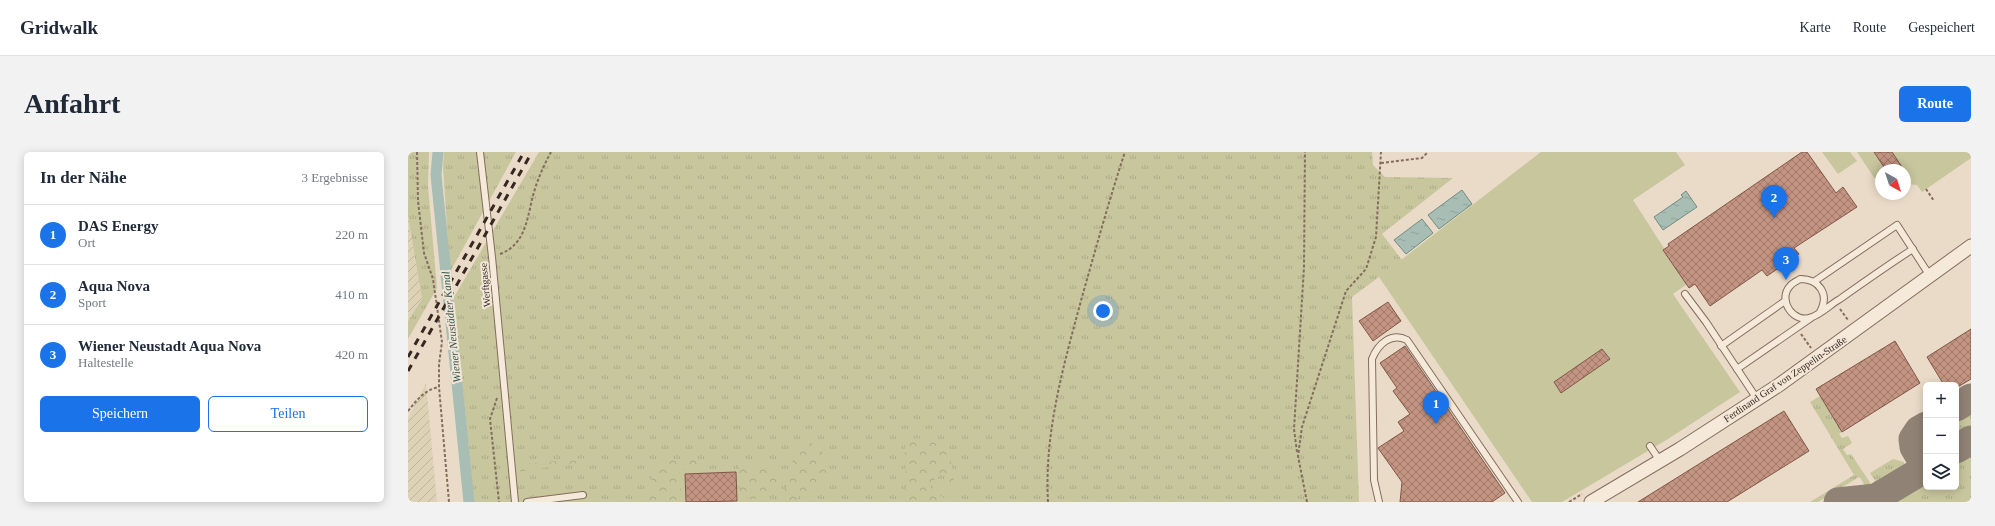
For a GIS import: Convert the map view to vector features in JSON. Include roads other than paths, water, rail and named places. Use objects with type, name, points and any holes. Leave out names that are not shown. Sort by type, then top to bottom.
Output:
[{"type":"street","name":"Ferdinand Graf von Zeppelin-Straße","points":[[1590,496],[1660,461],[1757,399],[1971,246]]},
{"type":"lane","name":"Werftgasse","points":[[480,152],[492,257],[515,502]]},
{"type":"lane","points":[[1815,282],[1897,225],[1930,276]]},
{"type":"lane","points":[[1737,369],[1912,248]]},
{"type":"lane","points":[[1812,317],[1799,318],[1793,315],[1785,301],[1786,294],[1790,286],[1800,279],[1815,282],[1822,289],[1825,297],[1820,312]]},
{"type":"lane","points":[[1685,294],[1706,322],[1757,399]]},
{"type":"lane","points":[[1721,346],[1785,301]]},
{"type":"lane","points":[[1379,502],[1374,480],[1372,359],[1377,348],[1388,339],[1400,336],[1407,340],[1518,502]]},
{"type":"lane","points":[[1650,446],[1660,461]]},
{"type":"lane","points":[[527,502],[583,495]]},
{"type":"water","points":[[1462,190],[1472,204],[1439,229],[1428,215]]},
{"type":"water","points":[[1686,191],[1697,207],[1663,230],[1654,217],[1683,197],[1681,195]]},
{"type":"water","points":[[1422,219],[1433,233],[1406,254],[1394,240]]},
{"type":"waterway","name":"Wiener Neustädter Kanal","points":[[438,152],[436,175],[469,502]]},
{"type":"railway","points":[[408,357],[524,152]]},
{"type":"railway","points":[[408,371],[532,152]]},
{"type":"place","name":"Aqua Nova","points":[[1774,218]]},
{"type":"place","name":"Wiener Neustadt Aqua Nova","points":[[1786,280]]},
{"type":"place","name":"DAS Energy","points":[[1436,424]]}]
